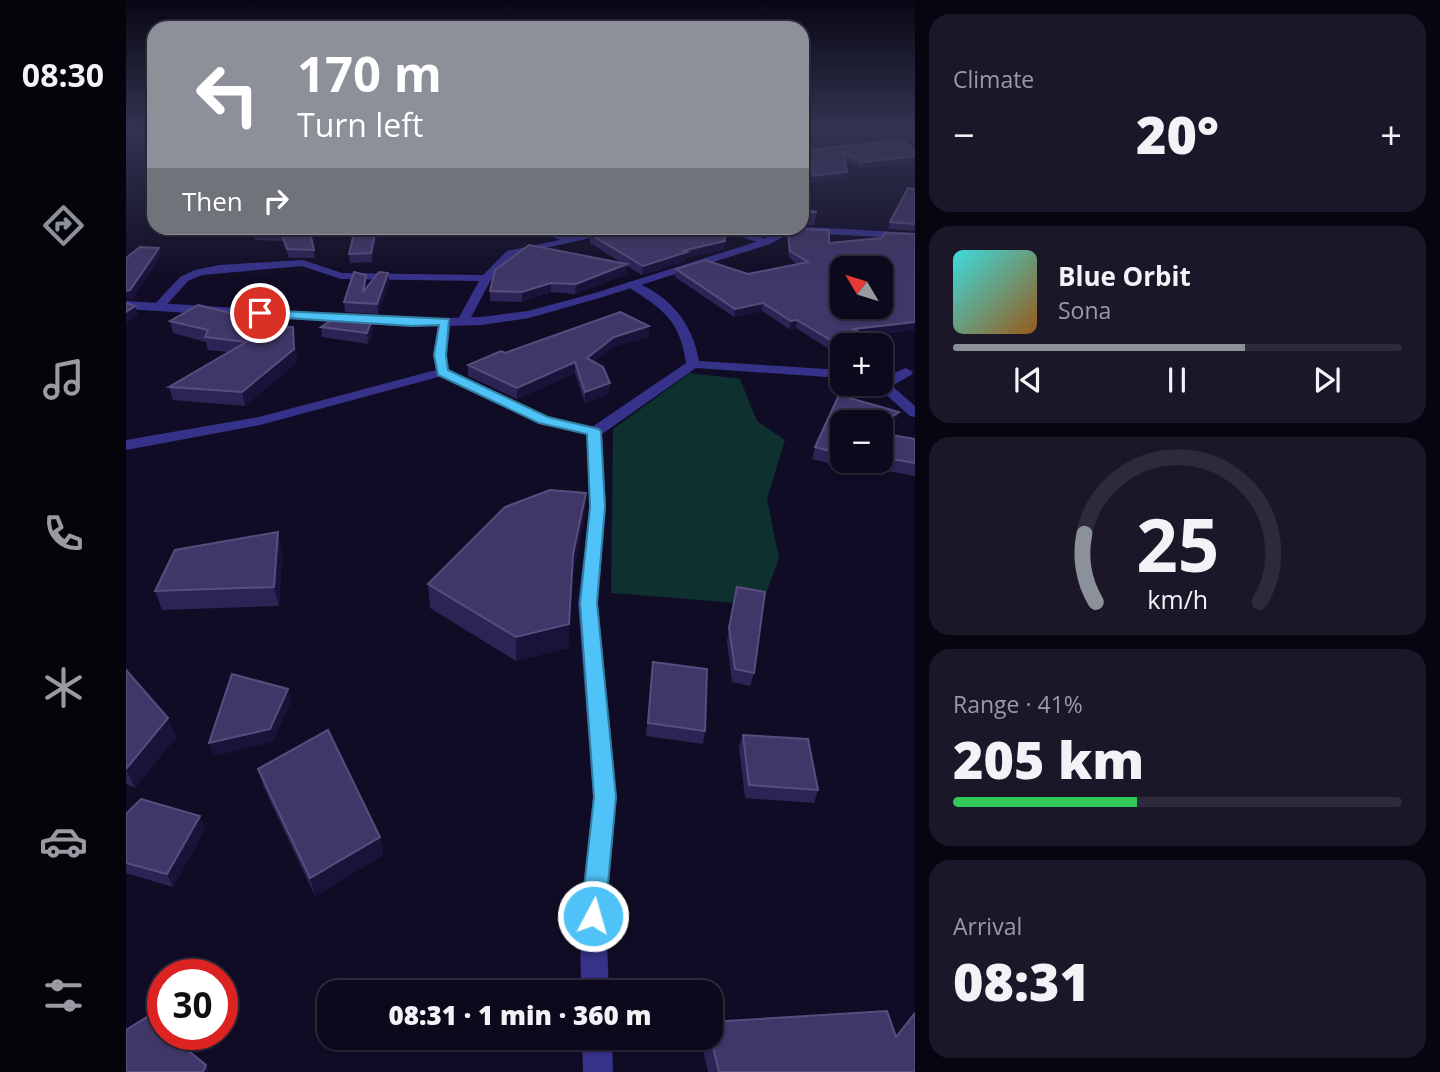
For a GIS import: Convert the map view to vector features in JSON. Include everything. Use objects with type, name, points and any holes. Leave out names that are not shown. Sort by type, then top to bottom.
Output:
[{"type":"street","points":[[809,230],[915,236]]},
{"type":"street","points":[[557,235],[568,239]]},
{"type":"street","points":[[463,321],[496,263],[511,253],[590,235]]},
{"type":"street","points":[[750,235],[766,242]]},
{"type":"street","points":[[126,305],[412,323],[463,321],[529,313],[766,242],[779,235]]},
{"type":"street","points":[[158,307],[184,279],[199,272],[219,268],[303,263],[341,276],[486,278]]},
{"type":"street","points":[[631,284],[670,309],[690,338],[693,364]]},
{"type":"street","points":[[443,372],[440,355],[445,322]]},
{"type":"street","points":[[126,445],[260,421],[443,372],[544,420],[594,432],[693,364],[830,373]]},
{"type":"street","points":[[893,378],[906,372]]},
{"type":"street","points":[[893,394],[915,413]]},
{"type":"street","points":[[594,432],[598,507],[588,603],[605,797],[593,916],[595,980]]},
{"type":"street","points":[[597,1050],[598,1072]]},
{"type":"green space","points":[[690,373],[740,379],[757,421],[785,440],[767,499],[779,558],[762,605],[611,593],[613,429]]},
{"type":"building","points":[[908,188],[915,189],[915,224],[890,222]]},
{"type":"building","points":[[809,229],[829,230],[829,243],[882,238],[885,233],[915,234],[915,322],[854,329],[861,333],[830,333],[830,340],[797,320],[791,321],[763,303],[735,309],[676,269],[705,260],[748,274],[808,262],[790,251],[788,235],[809,235]]},
{"type":"building","points":[[282,235],[311,235],[314,250],[287,249]]},
{"type":"building","points":[[354,235],[375,235],[371,253],[349,254]]},
{"type":"building","points":[[592,235],[724,235],[725,241],[682,251],[687,252],[643,266]]},
{"type":"building","points":[[529,245],[627,264],[576,284],[551,283],[522,292],[490,291],[495,270]]},
{"type":"building","points":[[140,247],[159,248],[130,290],[126,291],[126,258]]},
{"type":"building","points":[[354,272],[366,275],[363,292],[379,272],[388,273],[377,304],[344,302]]},
{"type":"building","points":[[254,297],[275,297],[271,302],[251,301]]},
{"type":"building","points":[[126,303],[135,306],[126,312]]},
{"type":"building","points":[[198,305],[235,314],[240,306],[261,308],[247,329],[293,327],[294,349],[242,392],[169,387],[246,342],[205,337],[208,330],[170,321]]},
{"type":"building","points":[[620,312],[649,326],[614,337],[587,358],[603,367],[610,383],[585,392],[575,362],[517,388],[468,365],[501,351],[505,353]]},
{"type":"building","points":[[339,315],[373,317],[367,333],[321,327]]},
{"type":"building","points":[[839,396],[843,396],[892,410],[832,410]]},
{"type":"building","points":[[830,414],[830,451],[815,447]]},
{"type":"building","points":[[893,435],[915,439],[915,463],[893,459]]},
{"type":"building","points":[[550,490],[586,493],[573,554],[569,624],[516,637],[428,584],[505,507]]},
{"type":"building","points":[[278,532],[274,587],[155,591],[175,550]]},
{"type":"building","points":[[737,587],[765,592],[754,673],[735,669],[729,628]]},
{"type":"building","points":[[653,662],[707,669],[705,731],[648,723]]},
{"type":"building","points":[[126,670],[168,718],[126,769]]},
{"type":"building","points":[[232,674],[288,689],[270,729],[209,743]]},
{"type":"building","points":[[328,730],[380,837],[310,878],[258,769]]},
{"type":"building","points":[[743,735],[808,739],[818,790],[749,785]]},
{"type":"building","points":[[141,799],[200,816],[167,874],[126,863],[126,814]]},
{"type":"building","points":[[887,1011],[896,1037],[915,1013],[915,1072],[719,1072],[714,1050],[723,1050],[723,1021]]},
{"type":"building","points":[[147,1017],[147,1050],[188,1050],[206,1065],[203,1072],[126,1072],[126,1030]]},
{"type":"route","points":[[260,313],[412,323],[445,322],[440,355],[443,372],[544,420],[594,432],[598,507],[588,603],[605,797],[593,916]]}]
